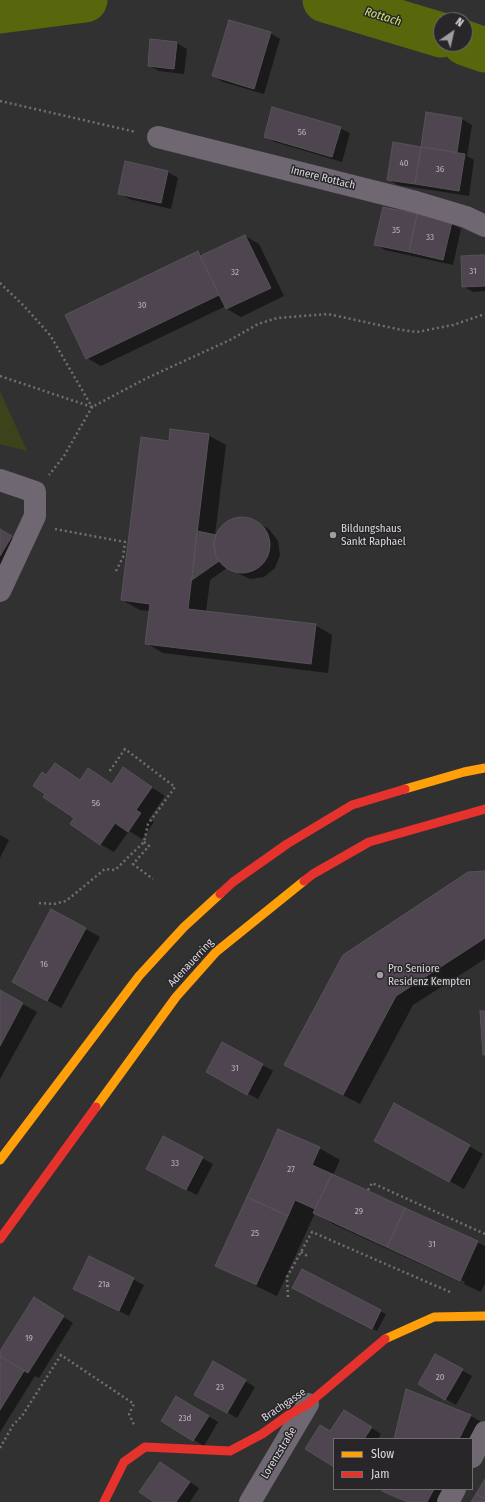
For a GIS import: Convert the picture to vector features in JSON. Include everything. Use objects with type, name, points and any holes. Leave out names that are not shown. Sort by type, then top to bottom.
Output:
[{"type":"main road","points":[[0,1160],[139,976],[184,927],[233,882],[287,844],[352,805],[464,772],[485,768]]},
{"type":"main road","name":"Adenauerring","points":[[0,1239],[176,997],[216,952],[313,874],[369,842],[485,809]]},
{"type":"main road","name":"Brachgasse","points":[[145,1448],[230,1450],[262,1434],[290,1414],[308,1404],[383,1340],[434,1316],[485,1316]]},
{"type":"main road","points":[[104,1502],[124,1462],[145,1448]]},
{"type":"street","name":"Innere Rottach","points":[[158,137],[416,202],[466,217],[485,226]]},
{"type":"street","points":[[0,480],[35,492],[35,516],[0,591]]},
{"type":"street","name":"Lorenzstraße","points":[[250,1502],[308,1404]]},
{"type":"street","points":[[473,1455],[485,1432]]},
{"type":"street","points":[[448,1502],[454,1490]]},
{"type":"path","points":[[0,101],[158,137]]},
{"type":"path","points":[[0,283],[24,306],[50,335],[92,407]]},
{"type":"path","points":[[35,492],[64,456],[92,407],[147,378],[230,340],[258,324],[277,318],[328,314],[417,332],[453,325],[485,314]]},
{"type":"path","points":[[0,376],[92,407]]},
{"type":"path","points":[[32,524],[125,542],[123,557],[115,573]]},
{"type":"path","points":[[39,903],[54,904],[66,901],[105,869],[115,870],[144,842],[148,824],[175,787],[125,749],[109,772]]},
{"type":"path","points":[[144,842],[149,846],[134,864],[154,880]]},
{"type":"path","points":[[368,1190],[372,1183],[485,1234]]},
{"type":"path","points":[[288,1297],[287,1277],[312,1232],[456,1294]]},
{"type":"path","points":[[301,1252],[309,1257]]},
{"type":"path","points":[[0,1448],[13,1425],[22,1416],[61,1355],[134,1404],[129,1414],[145,1448]]},
{"type":"green space","points":[[0,391],[27,451],[0,444]]},
{"type":"building","points":[[229,20],[271,32],[254,89],[212,76]]},
{"type":"building","points":[[150,39],[177,42],[174,69],[148,66]]},
{"type":"building","points":[[272,107],[341,127],[332,157],[264,137]]},
{"type":"building","points":[[426,112],[462,118],[457,152],[421,147]]},
{"type":"building","points":[[393,142],[421,147],[415,184],[387,180]]},
{"type":"building","points":[[421,147],[465,154],[459,191],[415,184]]},
{"type":"building","points":[[125,161],[168,171],[161,203],[118,194]]},
{"type":"building","points":[[383,207],[417,214],[409,252],[374,245]]},
{"type":"building","points":[[417,214],[452,222],[443,260],[409,252]]},
{"type":"building","points":[[245,235],[271,288],[226,309],[200,256]]},
{"type":"building","points":[[198,251],[219,295],[86,359],[65,315]]},
{"type":"building","points":[[485,255],[485,286],[462,287],[461,256]]},
{"type":"building","points":[[170,429],[209,434],[188,609],[316,624],[311,664],[145,644],[150,604],[121,600],[141,437],[169,441]]},
{"type":"building","points":[[242,517],[253,519],[262,525],[268,534],[270,545],[268,556],[262,565],[253,571],[242,573],[231,571],[222,565],[216,556],[214,545],[216,534],[222,525],[231,519]]},
{"type":"building","points":[[0,529],[12,536],[0,556]]},
{"type":"building","points":[[197,531],[216,535],[214,542],[216,557],[219,561],[192,580]]},
{"type":"building","points":[[55,763],[80,780],[88,768],[112,784],[123,767],[152,787],[136,810],[141,813],[128,832],[115,823],[100,845],[70,824],[74,818],[43,797],[45,794],[33,786],[42,772],[46,775]]},
{"type":"building","name":"Pro Seniore Residenz Kempten","points":[[485,871],[485,938],[396,996],[343,1095],[284,1065],[343,955],[468,872]]},
{"type":"building","points":[[51,909],[86,928],[47,1001],[12,982]]},
{"type":"building","points":[[0,990],[23,1003],[0,1046]]},
{"type":"building","points":[[480,1011],[485,1011],[485,1055],[483,1055]]},
{"type":"building","points":[[222,1042],[263,1064],[247,1095],[206,1072]]},
{"type":"building","points":[[394,1103],[470,1145],[449,1182],[374,1141]]},
{"type":"building","points":[[278,1129],[320,1147],[312,1165],[332,1174],[315,1209],[295,1200],[288,1216],[247,1197]]},
{"type":"building","points":[[163,1136],[203,1157],[186,1190],[146,1169]]},
{"type":"building","points":[[332,1174],[405,1208],[387,1247],[313,1213]]},
{"type":"building","points":[[247,1197],[288,1216],[256,1285],[215,1266]]},
{"type":"building","points":[[405,1208],[478,1241],[460,1281],[387,1247]]},
{"type":"building","points":[[89,1256],[134,1278],[119,1311],[73,1289]]},
{"type":"building","points":[[302,1269],[381,1310],[372,1329],[292,1288]]},
{"type":"building","points":[[34,1297],[64,1316],[28,1373],[0,1356],[0,1351]]},
{"type":"building","points":[[435,1354],[463,1369],[445,1400],[418,1384]]},
{"type":"building","points":[[0,1356],[24,1371],[0,1410]]},
{"type":"building","points":[[213,1361],[246,1380],[227,1413],[194,1395]]},
{"type":"building","points":[[406,1389],[471,1415],[460,1438],[394,1438]]},
{"type":"building","points":[[176,1396],[209,1416],[193,1441],[161,1421]]},
{"type":"building","points":[[344,1410],[372,1427],[365,1438],[333,1438],[333,1466],[305,1449],[320,1425],[330,1431]]},
{"type":"building","points":[[160,1462],[190,1482],[176,1502],[154,1502],[139,1492]]},
{"type":"building","points":[[485,1479],[485,1499],[476,1494]]},
{"type":"building","points":[[433,1490],[427,1502],[407,1502],[382,1491]]},
{"type":"building","points":[[476,1494],[485,1499],[485,1502],[471,1502]]},
{"type":"waterway","name":"Rottach","points":[[0,11],[85,0]]},
{"type":"waterway","name":"Rottach","points":[[325,0],[433,33]]},
{"type":"waterway","name":"Rottach","points":[[473,46],[485,50]]},
{"type":"traffic: slow","points":[[405,789],[464,772],[485,768]]},
{"type":"traffic: slow","points":[[96,1107],[176,997],[216,952],[304,881]]},
{"type":"traffic: slow","points":[[0,1160],[139,976],[184,927],[220,894]]},
{"type":"traffic: slow","points":[[385,1339],[434,1317],[485,1316]]},
{"type":"traffic: jam","points":[[220,894],[233,882],[287,844],[352,805],[405,789]]},
{"type":"traffic: jam","points":[[304,881],[313,874],[369,842],[485,809]]},
{"type":"traffic: jam","points":[[0,1239],[96,1107]]},
{"type":"traffic: jam","points":[[104,1502],[124,1462],[145,1447],[230,1451],[262,1434],[290,1414],[308,1404],[385,1339]]},
{"type":"place","name":"Bildungshaus Sankt Raphael","points":[[333,535]]},
{"type":"place","name":"Pro Seniore Residenz Kempten","points":[[380,975]]}]
